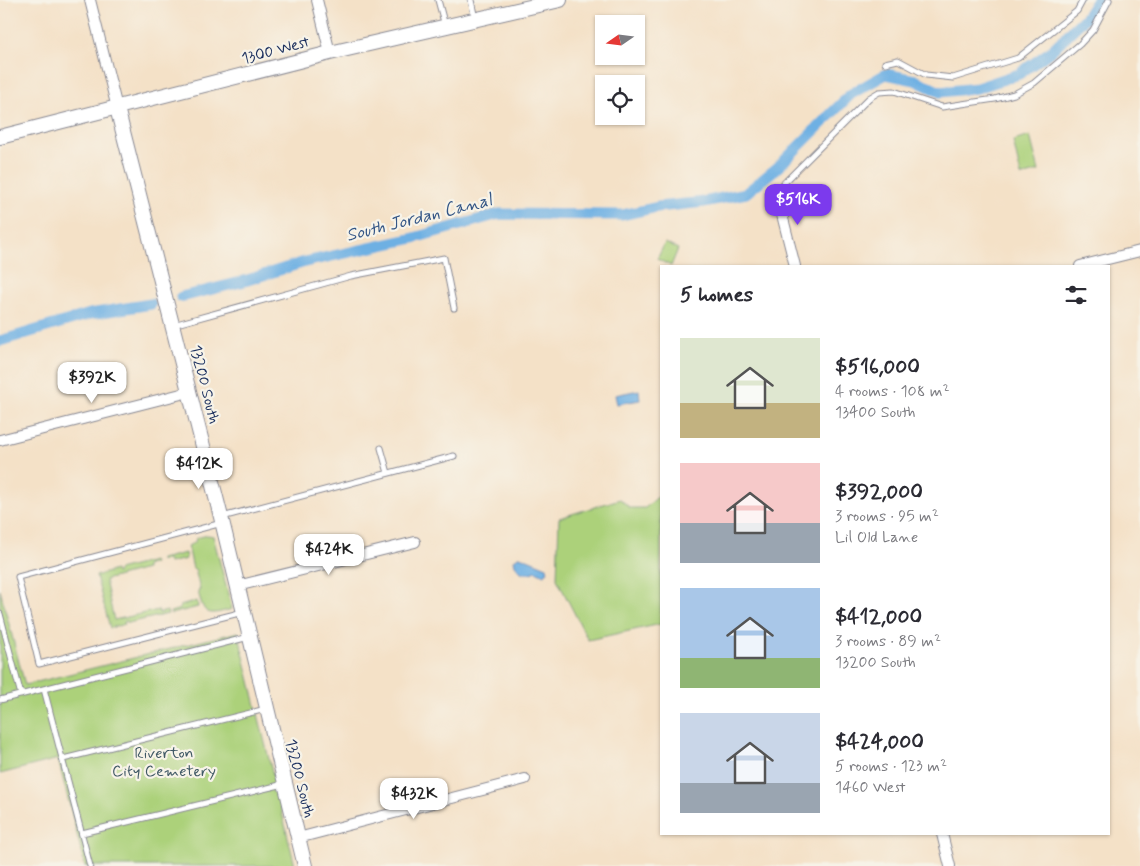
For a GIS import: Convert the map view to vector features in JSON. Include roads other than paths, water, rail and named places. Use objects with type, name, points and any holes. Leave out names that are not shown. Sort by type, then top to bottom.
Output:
[{"type":"street","name":"13200 South","points":[[90,0],[222,520],[305,866]]},
{"type":"street","points":[[317,0],[330,53]]},
{"type":"street","name":"1300 West","points":[[0,137],[330,53],[560,0]]},
{"type":"street","points":[[776,191],[796,265]]},
{"type":"street","points":[[1084,265],[1140,252]]},
{"type":"street","points":[[0,440],[189,392]]},
{"type":"street","points":[[237,586],[415,542]]},
{"type":"street","points":[[298,838],[525,779]]},
{"type":"street","points":[[942,835],[950,866]]},
{"type":"lane","points":[[438,0],[445,27]]},
{"type":"lane","points":[[471,0],[476,20]]},
{"type":"lane","points":[[885,63],[898,60],[926,75],[953,78],[1018,58],[1077,11],[1083,0]]},
{"type":"lane","points":[[776,191],[870,98],[879,92],[894,91],[942,107],[996,100],[1034,84],[1080,44],[1093,30],[1109,0]]},
{"type":"lane","points":[[173,326],[351,276],[444,258],[454,308]]},
{"type":"lane","points":[[381,448],[388,473]]},
{"type":"lane","points":[[244,612],[39,664],[18,577],[454,456]]},
{"type":"lane","points":[[0,614],[21,695]]},
{"type":"lane","points":[[0,700],[250,637]]},
{"type":"lane","points":[[44,689],[90,866]]},
{"type":"lane","points":[[63,760],[266,709]]},
{"type":"lane","points":[[82,833],[285,784]]},
{"type":"water","points":[[639,390],[640,400],[617,404],[615,395]]},
{"type":"water","points":[[520,556],[547,567],[548,572],[544,575],[536,571],[522,573],[515,565],[514,560]]},
{"type":"waterway","name":"South Jordan Canal","points":[[181,297],[241,282],[305,262],[414,238],[499,214],[622,215],[658,207],[704,202],[746,193],[778,167],[851,94],[886,74],[915,80],[940,92],[977,88],[1019,74],[1051,51],[1086,17],[1097,0]]},
{"type":"waterway","name":"South Jordan Canal","points":[[0,341],[90,314],[151,304]]},
{"type":"park label","name":"Riverton City Cemetery","points":[[164,761]]}]
